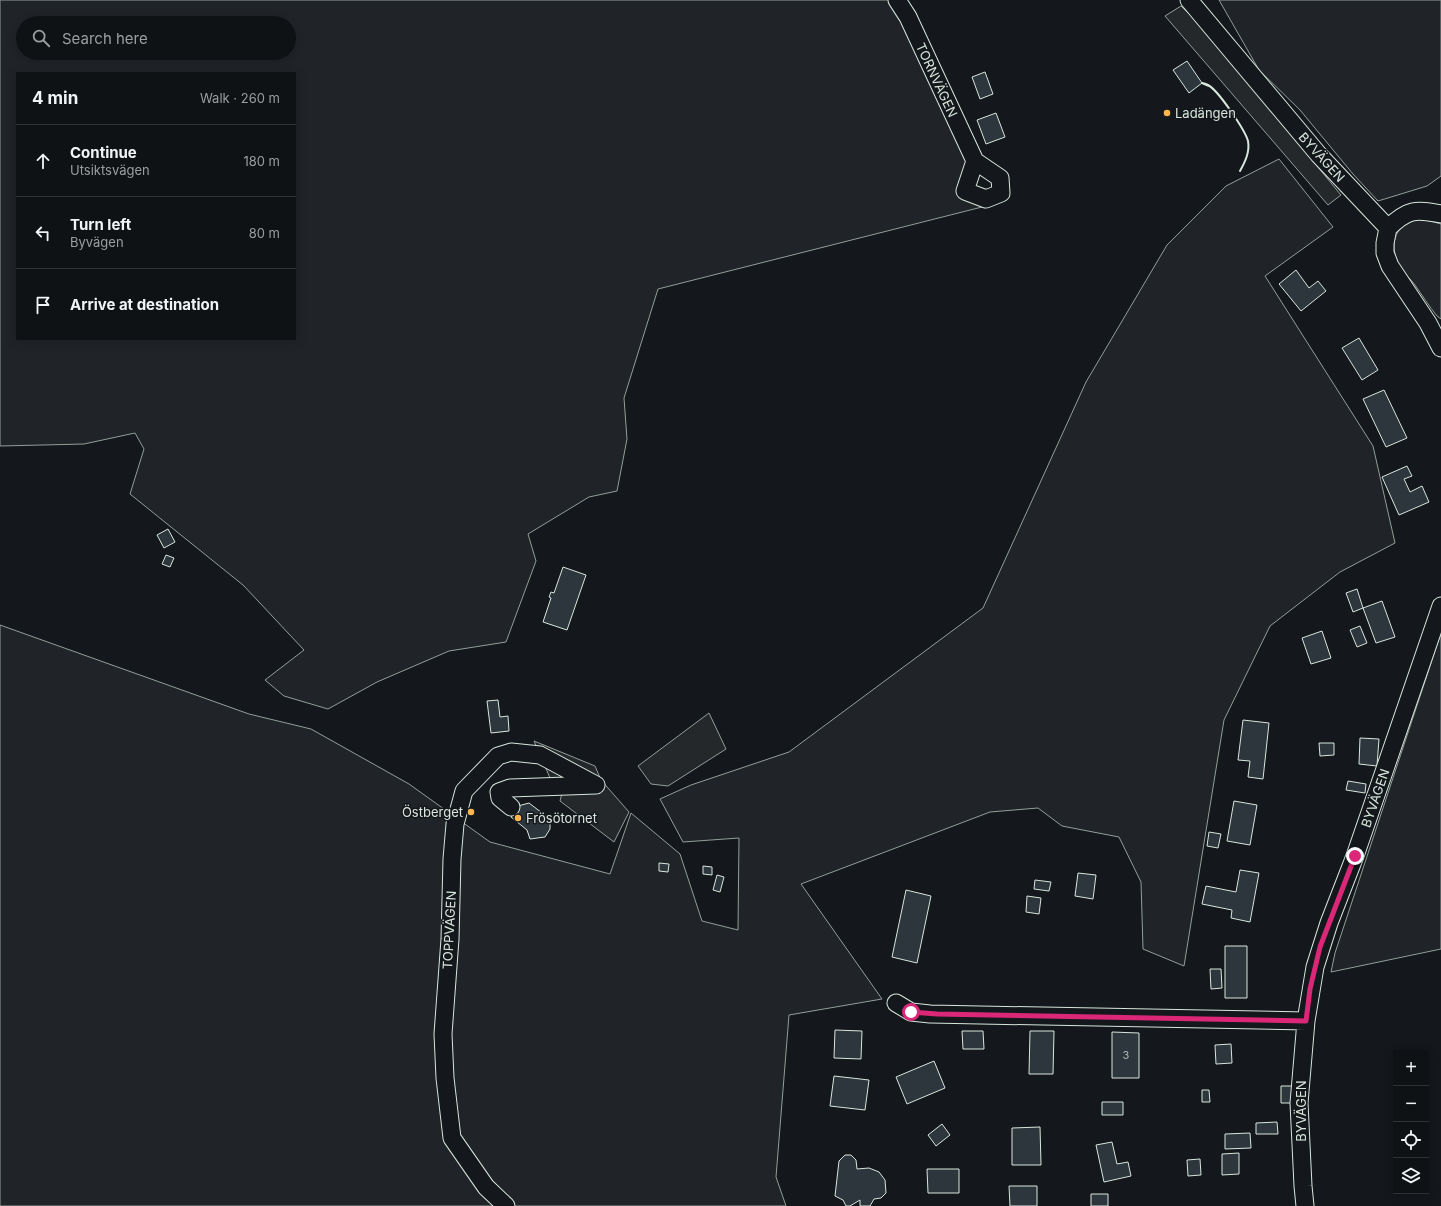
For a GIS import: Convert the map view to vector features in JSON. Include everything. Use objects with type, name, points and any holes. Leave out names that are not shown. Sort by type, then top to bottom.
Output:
[{"type":"street","name":"TORNVÄGEN","points":[[897,0],[908,17],[975,160]]},
{"type":"street","name":"BYVÄGEN","points":[[1189,0],[1319,155],[1388,228]]},
{"type":"street","points":[[1441,214],[1422,210],[1411,212],[1400,217],[1388,228],[1385,242],[1385,253],[1390,266],[1434,326],[1441,348]]},
{"type":"street","name":"BYVÄGEN","points":[[1305,1206],[1302,1186],[1299,1103],[1310,989],[1320,947],[1355,856],[1441,606]]},
{"type":"street","name":"TOPPVÄGEN","points":[[506,1206],[486,1187],[452,1138],[445,1078],[443,1034],[450,939],[455,824],[464,791],[498,756],[511,752],[540,755],[596,785],[510,788],[500,792],[500,798],[511,807]]},
{"type":"street","points":[[896,1004],[911,1012],[930,1014],[1306,1021]]},
{"type":"shaded area","points":[[0,0],[892,0],[969,161],[961,191],[982,207],[658,289],[624,398],[627,439],[617,491],[589,497],[528,534],[536,561],[506,642],[449,651],[377,682],[328,709],[284,696],[265,680],[304,650],[243,585],[130,494],[144,449],[135,433],[84,444],[0,446]]},
{"type":"shaded area","points":[[1219,0],[1441,0],[1441,176],[1427,186],[1378,201],[1353,174],[1300,110],[1259,70]]},
{"type":"shaded area","points":[[1181,6],[1200,25],[1341,195],[1328,205],[1165,16]]},
{"type":"shaded area","points":[[1279,159],[1333,227],[1265,276],[1373,446],[1395,543],[1340,572],[1270,626],[1224,720],[1184,966],[1143,949],[1141,882],[1119,837],[1062,826],[1038,808],[990,812],[801,884],[882,999],[789,1015],[776,1177],[786,1206],[0,1206],[0,625],[249,714],[311,729],[409,784],[490,842],[610,874],[631,813],[680,854],[702,921],[738,930],[739,838],[683,842],[660,799],[691,785],[789,752],[983,608],[1086,382],[1167,245],[1226,186]]},
{"type":"shaded area","points":[[1419,218],[1441,224],[1441,319],[1437,316],[1401,269],[1395,252],[1395,238],[1398,231],[1410,221]]},
{"type":"shaded area","points":[[1441,633],[1441,949],[1331,972],[1335,953]]},
{"type":"shaded area","points":[[709,713],[726,749],[668,786],[651,784],[638,766]]},
{"type":"shaded area","points":[[534,741],[595,766],[601,780],[629,812],[614,842],[560,801],[562,793],[550,778]]},
{"type":"building","points":[[1187,61],[1202,83],[1189,93],[1173,70]]},
{"type":"building","points":[[985,72],[993,94],[980,99],[972,77]]},
{"type":"building","points":[[996,113],[1005,137],[986,144],[977,120]]},
{"type":"building","points":[[1296,270],[1309,288],[1318,281],[1326,291],[1301,311],[1279,284]]},
{"type":"building","points":[[1359,338],[1378,370],[1362,380],[1342,348]]},
{"type":"building","points":[[1384,390],[1407,438],[1386,447],[1363,399]]},
{"type":"building","points":[[1407,466],[1412,476],[1404,479],[1410,492],[1422,486],[1429,502],[1399,515],[1382,477]]},
{"type":"building","points":[[168,529],[175,542],[164,548],[157,535]]},
{"type":"building","points":[[166,555],[174,558],[170,567],[162,564]]},
{"type":"building","points":[[563,567],[586,575],[567,630],[543,622],[551,598],[549,597],[551,592],[554,593]]},
{"type":"building","points":[[1357,589],[1363,608],[1353,612],[1346,593]]},
{"type":"building","points":[[1382,601],[1395,637],[1376,643],[1363,608]]},
{"type":"building","points":[[1360,626],[1367,643],[1357,647],[1350,630]]},
{"type":"building","points":[[1322,631],[1331,658],[1311,664],[1302,638]]},
{"type":"building","points":[[498,700],[500,717],[508,716],[509,731],[491,733],[487,701]]},
{"type":"building","points":[[1243,720],[1269,723],[1263,779],[1248,777],[1250,761],[1238,760]]},
{"type":"building","points":[[1360,738],[1379,739],[1377,766],[1359,764]]},
{"type":"building","points":[[1319,743],[1334,743],[1334,755],[1320,756]]},
{"type":"building","points":[[1348,781],[1366,784],[1365,793],[1346,790]]},
{"type":"building","points":[[1234,801],[1257,805],[1250,845],[1227,841]]},
{"type":"building","points":[[529,803],[546,816],[546,821],[550,823],[550,829],[545,837],[530,839],[527,830],[511,817],[518,806]]},
{"type":"building","points":[[1209,832],[1221,834],[1218,848],[1207,846]]},
{"type":"building","points":[[659,863],[669,864],[668,872],[659,871]]},
{"type":"building","points":[[703,866],[712,867],[712,875],[703,874]]},
{"type":"building","points":[[1240,870],[1259,873],[1250,922],[1231,918],[1232,910],[1202,904],[1206,886],[1236,892]]},
{"type":"building","points":[[1078,873],[1096,875],[1093,899],[1075,896]]},
{"type":"building","points":[[717,875],[724,877],[720,892],[713,890]]},
{"type":"building","points":[[1035,880],[1051,882],[1049,891],[1034,889]]},
{"type":"building","points":[[906,890],[931,896],[917,963],[892,957]]},
{"type":"building","points":[[1027,896],[1041,898],[1039,914],[1026,912]]},
{"type":"building","points":[[1225,946],[1247,946],[1247,998],[1225,998]]},
{"type":"building","points":[[1210,969],[1221,969],[1222,988],[1211,989]]},
{"type":"building","points":[[835,1030],[862,1031],[861,1059],[834,1058]]},
{"type":"building","points":[[962,1031],[983,1031],[984,1049],[963,1049]]},
{"type":"building","points":[[1030,1031],[1054,1031],[1053,1074],[1029,1074]]},
{"type":"building","points":[[1112,1032],[1139,1033],[1139,1078],[1112,1078]]},
{"type":"building","points":[[1231,1044],[1232,1063],[1216,1064],[1215,1045]]},
{"type":"building","points":[[934,1061],[945,1088],[907,1104],[896,1077]]},
{"type":"building","points":[[834,1076],[869,1080],[865,1110],[830,1106]]},
{"type":"building","points":[[1281,1086],[1292,1086],[1292,1103],[1281,1103]]},
{"type":"building","points":[[1202,1090],[1209,1090],[1210,1102],[1202,1102]]},
{"type":"building","points":[[1102,1102],[1123,1102],[1123,1115],[1102,1115]]},
{"type":"building","points":[[1277,1122],[1278,1134],[1256,1134],[1256,1123]]},
{"type":"building","points":[[942,1124],[950,1135],[936,1146],[928,1135]]},
{"type":"building","points":[[1040,1127],[1041,1165],[1012,1165],[1012,1128]]},
{"type":"building","points":[[1250,1133],[1251,1148],[1225,1149],[1225,1134]]},
{"type":"building","points":[[1112,1142],[1117,1164],[1128,1162],[1131,1176],[1104,1182],[1096,1145]]},
{"type":"building","points":[[1239,1153],[1239,1174],[1222,1175],[1222,1154]]},
{"type":"building","points":[[845,1155],[851,1155],[856,1160],[857,1169],[869,1168],[879,1172],[885,1180],[886,1193],[881,1198],[874,1199],[870,1206],[860,1206],[860,1200],[850,1206],[846,1206],[843,1200],[835,1196],[839,1161]]},
{"type":"building","points":[[1200,1159],[1201,1175],[1188,1176],[1187,1160]]},
{"type":"building","points":[[927,1169],[959,1169],[959,1193],[928,1193]]},
{"type":"building","points":[[1009,1186],[1037,1186],[1037,1206],[1010,1206]]},
{"type":"building","points":[[1091,1194],[1108,1194],[1108,1206],[1091,1206]]},
{"type":"wall","points":[[1209,86],[1202,83],[1212,88],[1218,94],[1242,128],[1248,141],[1248,153],[1240,171]]},
{"type":"place","name":"Ladängen","points":[[1167,113]]},
{"type":"place","name":"Östberget","points":[[471,812]]},
{"type":"place","name":"Frösötornet","points":[[518,818]]},
{"type":"route","points":[[911,1012],[930,1014],[1306,1021],[1310,989],[1320,947],[1355,856]]}]
